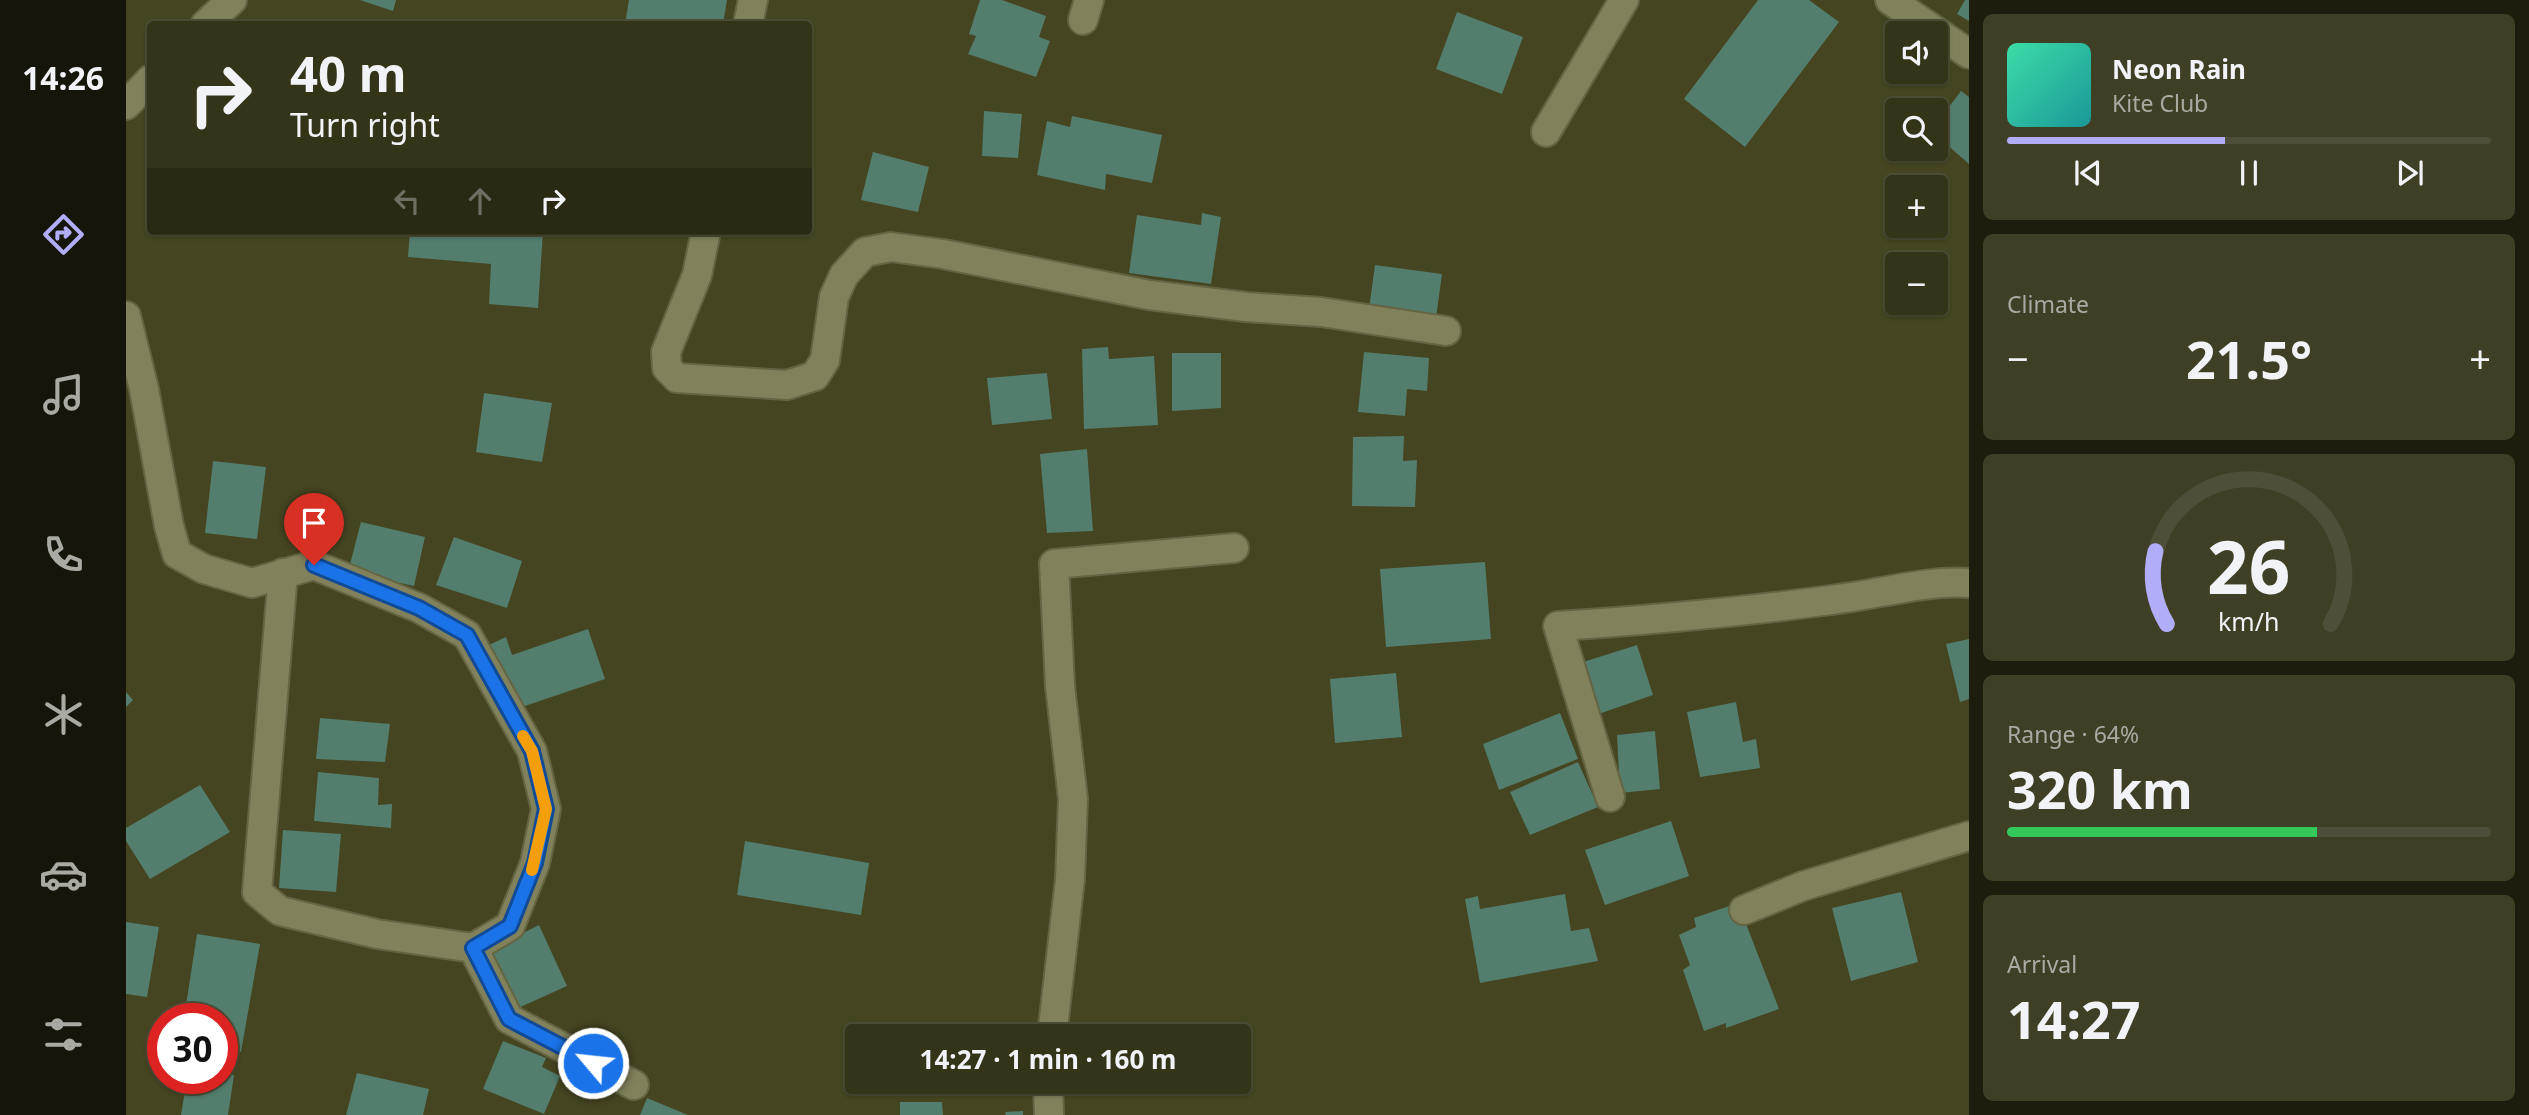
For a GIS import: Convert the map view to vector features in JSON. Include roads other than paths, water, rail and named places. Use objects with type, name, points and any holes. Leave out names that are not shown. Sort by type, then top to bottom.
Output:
[{"type":"street","points":[[209,21],[232,0]]},
{"type":"street","points":[[749,21],[753,0]]},
{"type":"street","points":[[1546,132],[1624,0]]},
{"type":"street","points":[[1890,0],[1969,54]]},
{"type":"street","points":[[126,105],[147,83]]},
{"type":"street","points":[[705,235],[697,275],[666,352],[667,368],[677,378],[788,385],[815,376],[825,360],[834,297],[844,275],[865,252],[891,247],[943,254],[1149,295],[1246,307],[1321,312],[1446,331]]},
{"type":"street","points":[[126,316],[144,389],[169,526],[177,554],[204,569],[252,583],[283,573],[314,565],[419,608],[467,635],[532,751],[546,809],[535,863],[510,926],[473,948],[377,934],[280,911],[257,892],[283,573]]},
{"type":"street","points":[[1053,1024],[1070,878],[1073,799],[1060,686],[1054,564],[1234,548]]},
{"type":"street","points":[[1610,797],[1558,626],[1662,620],[1834,600],[1945,581],[1969,583]]},
{"type":"street","points":[[1744,910],[1803,886],[1969,836]]},
{"type":"street","points":[[473,948],[509,1019],[634,1086]]},
{"type":"street","points":[[1048,1094],[1049,1115]]}]
